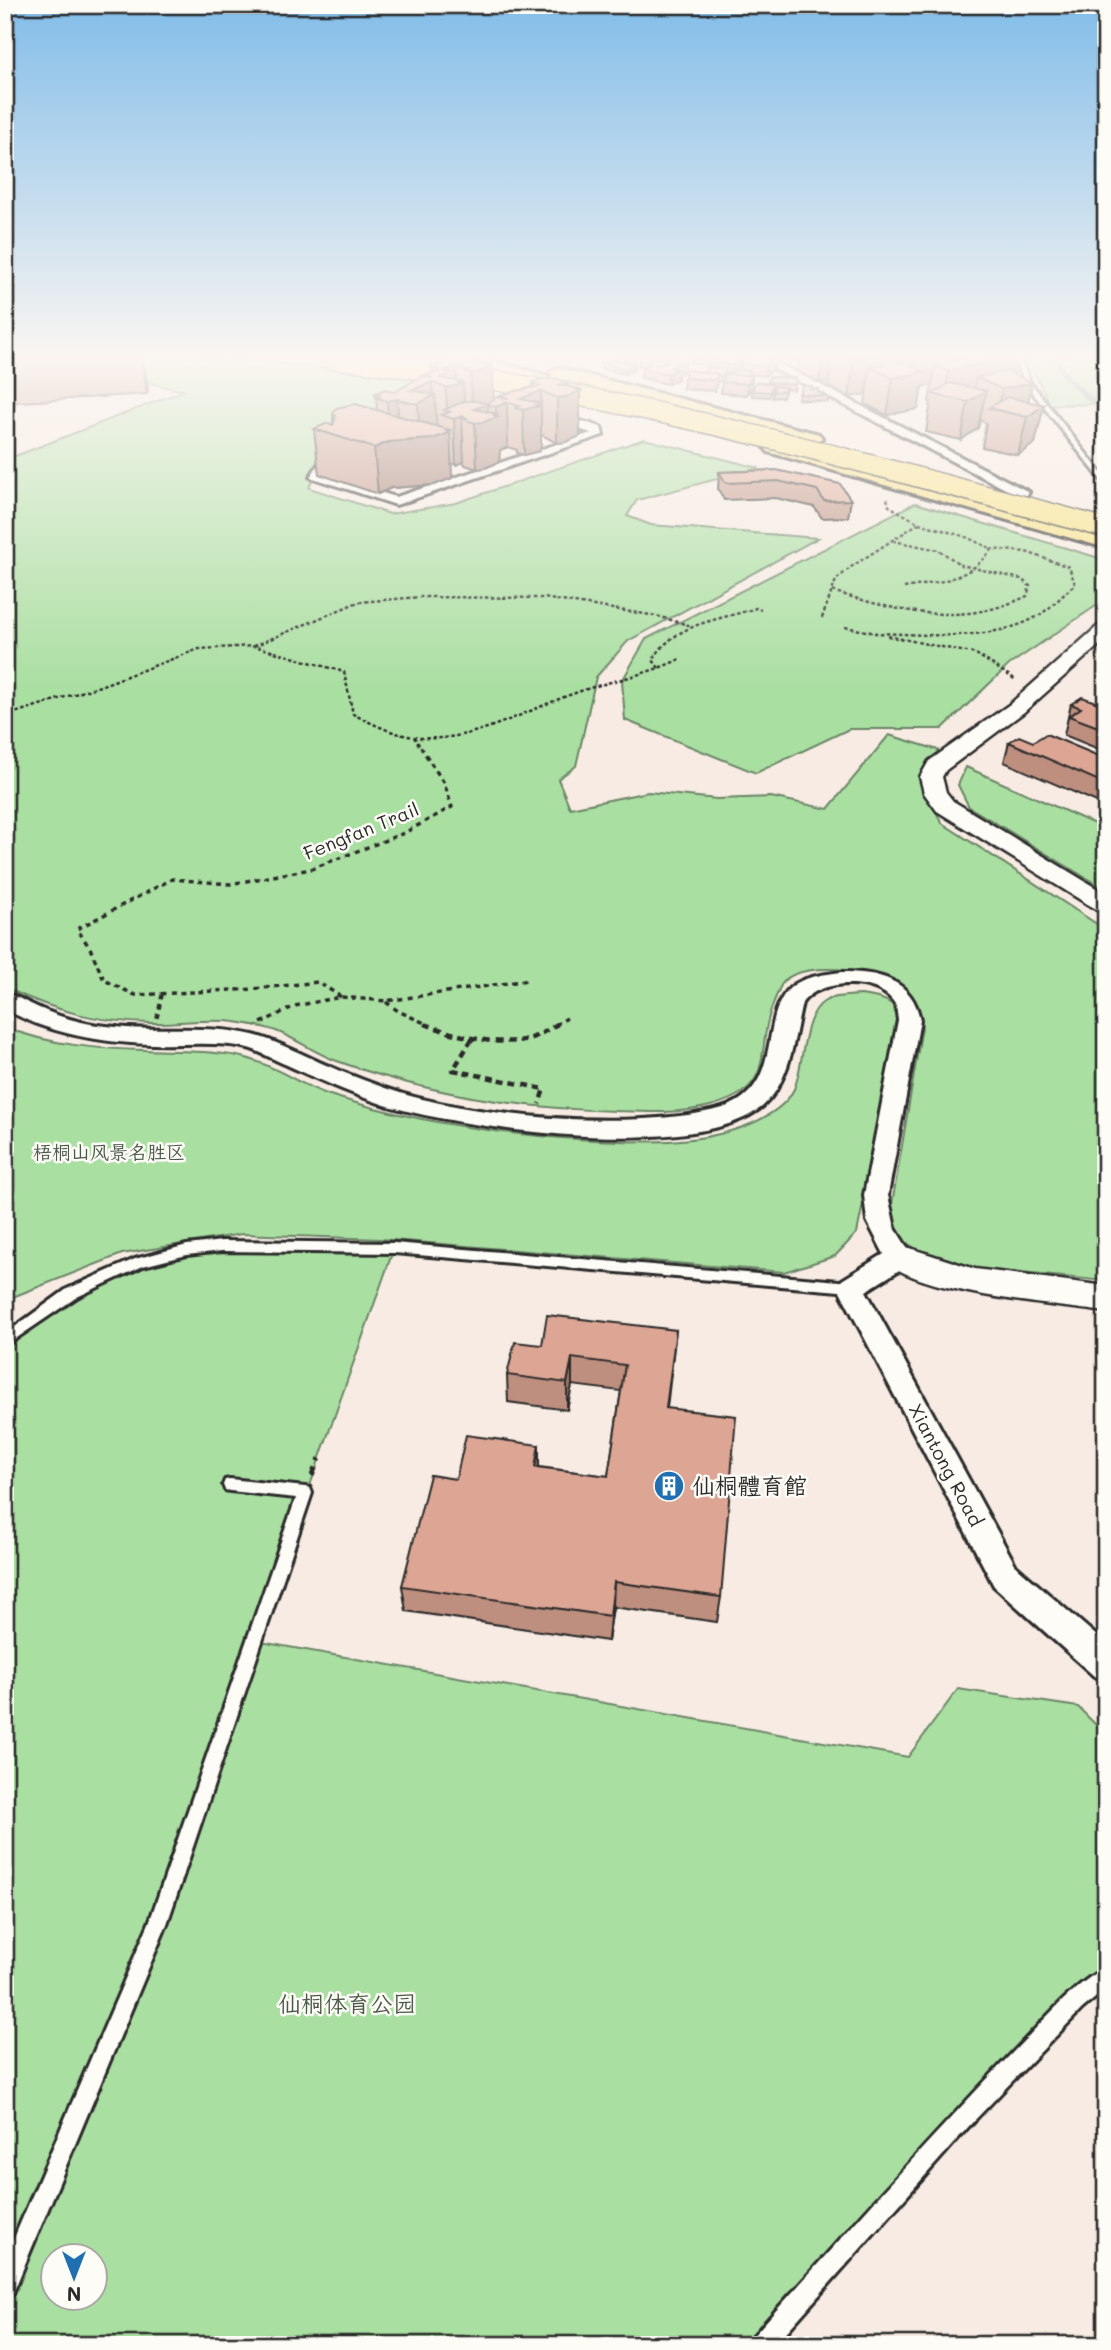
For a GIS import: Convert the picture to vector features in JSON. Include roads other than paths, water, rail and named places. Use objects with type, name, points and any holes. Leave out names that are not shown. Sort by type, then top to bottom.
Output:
[{"type":"main road","points":[[837,467],[1106,541]]},
{"type":"main road","points":[[870,467],[1106,528]]},
{"type":"main road","points":[[943,467],[1030,488]]},
{"type":"main road","points":[[960,467],[1106,514]]},
{"type":"street","points":[[323,467],[317,477],[396,501],[501,467]]},
{"type":"street","points":[[986,467],[1030,488]]},
{"type":"street","points":[[1106,629],[1035,692],[937,766],[931,777],[934,793],[945,806],[1106,905]]},
{"type":"street","points":[[5,1000],[40,1017],[76,1027],[152,1037],[192,1035],[256,1043],[347,1082],[406,1103],[532,1122],[625,1127],[680,1125],[715,1120],[741,1110],[756,1099],[766,1086],[792,1003],[799,991],[834,979],[877,983],[896,992],[907,1005],[909,1020],[876,1195],[876,1216],[883,1235],[900,1257],[930,1271],[977,1283],[1106,1299]]},
{"type":"street","points":[[851,1287],[900,1257]]},
{"type":"street","name":"Xiantong Road","points":[[851,1287],[1005,1576],[1106,1665]]},
{"type":"lane","points":[[1090,467],[1095,474],[1101,494]]},
{"type":"lane","points":[[5,1341],[72,1293],[140,1262],[187,1250],[222,1246],[394,1248],[851,1287]]},
{"type":"lane","points":[[5,2285],[159,1924],[304,1493],[230,1485]]},
{"type":"lane","points":[[760,2345],[963,2118],[1075,2002],[1106,1977]]},
{"type":"place","name":"仙桐體育館","points":[[669,1486]]},
{"type":"park label","name":"梧桐山风景名胜区","points":[[109,1152]]},
{"type":"park label","name":"仙桐体育公园","points":[[347,2004]]}]
